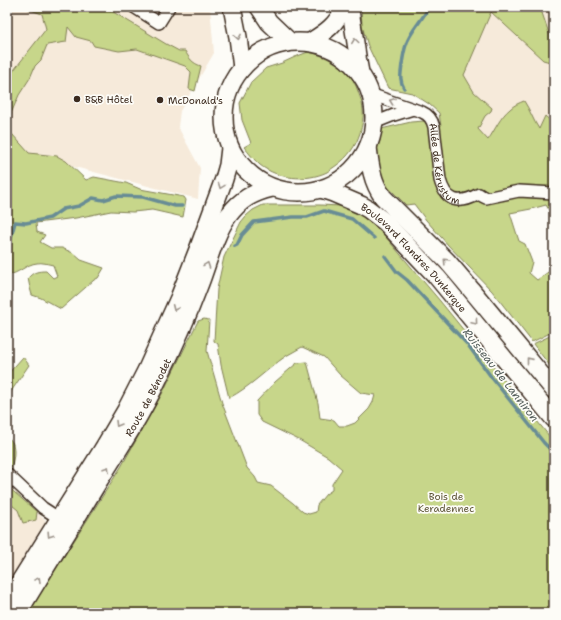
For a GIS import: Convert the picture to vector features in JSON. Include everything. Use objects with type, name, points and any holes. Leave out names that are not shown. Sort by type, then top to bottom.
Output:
[{"type":"main road","points":[[232,7],[242,68]]},
{"type":"main road","points":[[259,7],[269,22],[290,42]]},
{"type":"main road","points":[[301,41],[324,45],[339,53],[351,63],[367,84],[374,112],[374,123],[368,147],[360,161],[349,173],[336,183],[309,192],[297,193],[272,188],[259,181],[248,172],[238,161],[230,148],[224,121],[224,106],[228,92],[234,79],[242,68],[252,58],[264,50],[290,42],[301,41]]},
{"type":"main road","name":"Boulevard Flandres Dunkerque","points":[[368,147],[372,174],[378,190],[383,197],[464,281],[554,390]]},
{"type":"main road","name":"Route de Bénodet","points":[[7,602],[60,519],[126,410],[179,298],[226,172],[230,148]]},
{"type":"main road","name":"Route de Bénodet","points":[[18,613],[124,442],[149,398],[184,323],[223,223],[242,200],[258,191],[272,188]]},
{"type":"main road","name":"Boulevard Flandres Dunkerque","points":[[321,189],[368,209],[385,222],[437,277],[554,419]]},
{"type":"street","points":[[134,7],[159,23],[169,7]]},
{"type":"street","points":[[311,42],[334,25],[344,7]]},
{"type":"street","points":[[350,7],[361,75]]},
{"type":"street","name":"Allée de Kérustum","points":[[370,94],[426,114],[431,119],[434,127],[440,180],[442,188],[449,197],[455,200],[463,200],[472,198],[479,194],[486,198],[519,191],[554,193]]},
{"type":"street","points":[[374,123],[413,109]]},
{"type":"street","points":[[7,474],[43,508],[60,519]]},
{"type":"shaded area","points":[[7,7],[210,7],[214,53],[180,111],[178,127],[200,168],[198,199],[63,164],[7,179]]},
{"type":"shaded area","points":[[366,7],[554,7],[554,190],[448,122]]},
{"type":"shaded area","points":[[7,484],[46,521],[7,584]]},
{"type":"green space","points":[[26,7],[105,7],[166,44],[179,51],[185,51],[191,60],[201,66],[195,91],[189,89],[191,72],[185,66],[137,49],[119,51],[94,46],[91,41],[76,37],[68,27],[66,42],[47,45],[41,60],[35,66],[30,78],[19,95],[9,118],[7,119],[7,79],[46,29],[42,14]]},
{"type":"green space","points":[[361,7],[540,7],[554,44],[554,63],[543,60],[491,12],[464,75],[474,92],[492,108],[491,111],[485,116],[478,129],[488,140],[506,112],[515,105],[524,101],[539,129],[545,116],[554,124],[554,218],[546,205],[510,213],[519,241],[525,244],[532,262],[529,273],[537,280],[551,270],[554,271],[554,331],[532,342],[492,291],[448,245],[414,204],[406,205],[385,184],[376,157],[376,143],[381,129],[411,122],[424,121],[431,129],[441,126],[439,113],[429,104],[412,93],[388,88],[368,46],[362,26]]},
{"type":"green space","points":[[308,52],[320,55],[338,64],[348,73],[353,80],[360,98],[363,109],[363,118],[360,133],[356,142],[348,155],[341,162],[327,172],[319,175],[292,178],[267,170],[258,163],[244,147],[251,143],[242,120],[240,103],[251,82],[266,68]]},
{"type":"green space","points":[[7,132],[12,134],[29,153],[57,156],[66,161],[86,180],[94,177],[126,183],[140,189],[184,197],[186,200],[183,217],[152,210],[133,212],[111,211],[76,218],[36,223],[37,232],[45,235],[40,242],[51,248],[62,248],[73,253],[81,260],[104,268],[98,278],[61,309],[41,298],[32,295],[28,278],[32,274],[46,271],[53,278],[57,276],[53,265],[41,263],[29,265],[15,273],[7,275]]},
{"type":"green space","name":"Bois de Keradennec","points":[[263,205],[341,206],[356,212],[370,222],[384,235],[440,301],[554,442],[554,613],[28,613],[121,467],[162,394],[198,321],[204,319],[209,320],[207,351],[222,403],[247,468],[258,483],[271,486],[303,512],[309,514],[316,512],[317,505],[326,494],[332,490],[332,484],[342,469],[328,457],[299,440],[262,422],[257,415],[257,401],[275,382],[297,363],[307,362],[318,403],[320,418],[334,420],[339,426],[347,426],[355,423],[369,409],[375,395],[361,393],[340,375],[324,357],[302,347],[286,356],[244,389],[229,398],[221,365],[218,344],[214,341],[217,289],[224,257],[241,222],[253,210]]},
{"type":"green space","points":[[554,334],[554,371],[533,344]]},
{"type":"green space","points":[[23,357],[29,365],[12,390],[7,402],[7,375]]},
{"type":"green space","points":[[7,436],[13,443],[14,456],[7,477]]},
{"type":"green space","points":[[7,486],[37,512],[36,520],[23,523],[18,510],[7,501]]},
{"type":"waterway","points":[[404,88],[401,82],[401,76],[405,47],[410,36],[429,7]]},
{"type":"waterway","name":"Ruisseau de Lanniron","points":[[7,243],[9,245],[15,222],[26,223],[50,218],[63,209],[79,206],[93,198],[103,200],[116,196],[143,197],[175,206],[182,206]]},
{"type":"waterway","name":"Ruisseau de Lanniron","points":[[235,246],[242,235],[254,222],[293,217],[307,217],[324,211],[352,219],[374,238]]},
{"type":"waterway","name":"Ruisseau de Lanniron","points":[[385,256],[397,272],[407,280],[468,345],[492,378],[544,443],[554,453]]},
{"type":"place","name":"B&B Hôtel","points":[[77,99]]},
{"type":"place","name":"McDonald's","points":[[160,100]]}]
